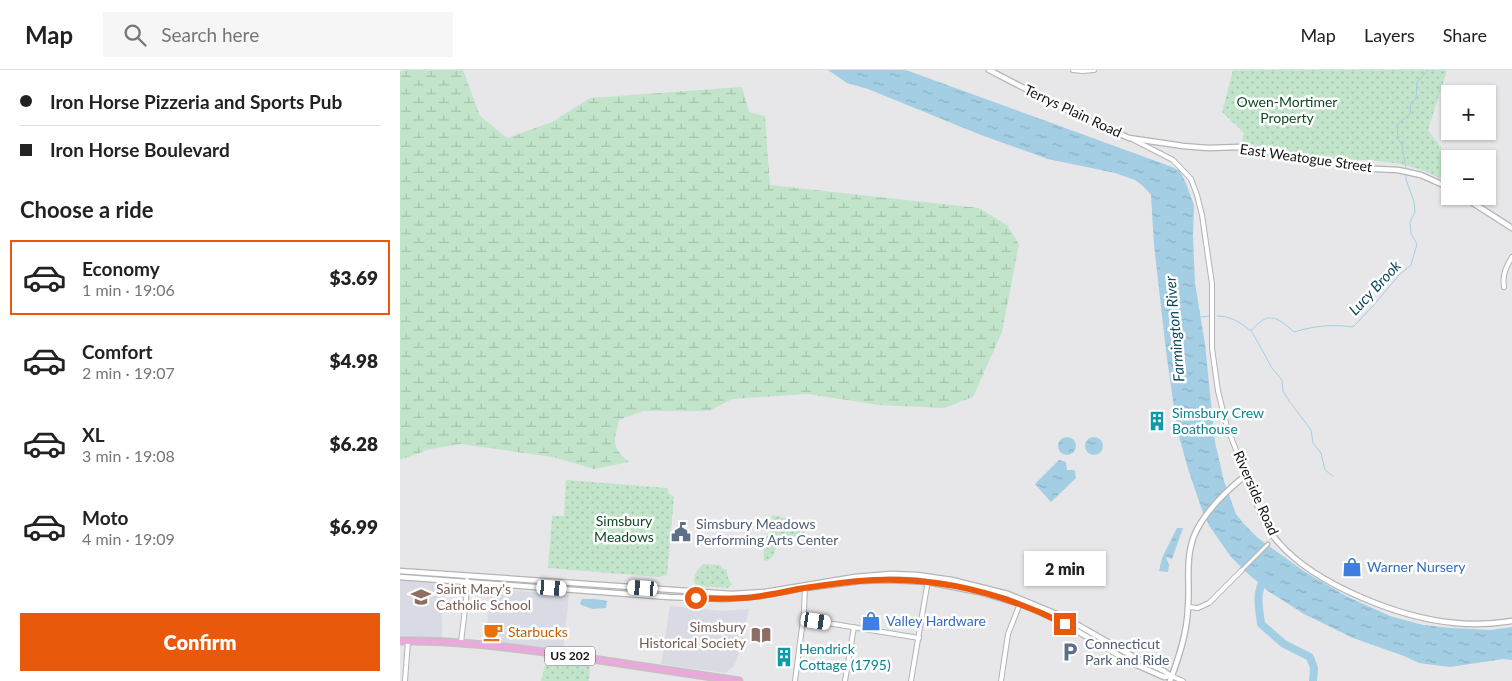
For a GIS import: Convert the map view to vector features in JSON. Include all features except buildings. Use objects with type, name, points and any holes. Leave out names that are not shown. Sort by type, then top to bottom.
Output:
[{"type":"highway","name":"US 202","points":[[400,642],[461,642],[589,658],[739,681]]},
{"type":"street","name":"Terrys Plain Road","points":[[989,70],[1082,118],[1129,138]]},
{"type":"street","points":[[1073,70],[1082,72],[1094,70]]},
{"type":"street","name":"East Weatogue Street","points":[[1129,138],[1183,146],[1208,148],[1239,147],[1354,168],[1398,170],[1421,175],[1441,184]]},
{"type":"street","name":"Riverside Road","points":[[1129,138],[1174,160],[1191,179],[1197,195],[1202,215],[1212,284],[1212,348],[1218,391],[1227,426],[1274,538],[1298,561],[1325,579],[1384,606],[1425,618],[1467,624],[1512,621]]},
{"type":"street","points":[[1476,205],[1512,228]]},
{"type":"street","points":[[1504,287],[1502,278],[1512,257]]},
{"type":"street","points":[[1171,679],[1184,640],[1188,607],[1190,552],[1194,535],[1204,518],[1230,489],[1246,475]]},
{"type":"street","points":[[1188,607],[1198,608],[1209,603],[1268,544]]},
{"type":"street","points":[[400,571],[570,589],[668,597],[743,598],[855,577],[891,574],[971,590],[1030,607],[1065,624],[1130,662],[1164,678],[1183,681]]},
{"type":"street","points":[[400,577],[570,583],[732,594],[765,592],[805,586]]},
{"type":"street","points":[[461,642],[467,578]]},
{"type":"street","points":[[928,580],[970,583],[1022,599],[1064,617],[1132,656],[1164,671],[1171,679]]},
{"type":"street","points":[[911,681],[928,580]]},
{"type":"street","points":[[570,583],[570,589]]},
{"type":"street","points":[[795,681],[803,621],[805,586]]},
{"type":"street","points":[[668,597],[670,590]]},
{"type":"street","points":[[1001,681],[1008,634],[1022,599]]},
{"type":"street","points":[[803,621],[919,638]]},
{"type":"street","points":[[846,681],[854,627]]},
{"type":"street","points":[[405,681],[408,641]]},
{"type":"shaded area","name":"Saint Mary's Catholic School","points":[[400,579],[441,582],[442,637],[400,638]]},
{"type":"shaded area","points":[[491,589],[569,595],[563,652],[485,641]]},
{"type":"shaded area","points":[[670,606],[723,611],[749,609],[742,646],[734,666],[725,673],[661,664]]},
{"type":"green space","points":[[405,70],[463,70],[480,116],[507,138],[552,122],[590,98],[742,87],[749,112],[765,116],[770,185],[979,208],[1007,225],[1019,244],[1002,332],[973,397],[944,408],[880,405],[807,394],[732,399],[709,411],[643,411],[619,420],[615,444],[619,452],[629,462],[594,469],[553,457],[461,444],[430,449],[400,460],[400,72]]},
{"type":"green space","name":"Owen-Mortimer Property","points":[[1233,70],[1447,70],[1428,130],[1443,150],[1441,150],[1441,179],[1423,170],[1401,164],[1383,161],[1313,157],[1241,143],[1244,133],[1222,112]]},
{"type":"green space","name":"Simsbury Meadows","points":[[566,480],[667,488],[669,494],[674,497],[667,575],[659,577],[548,568],[552,516],[564,516]]},
{"type":"green space","points":[[772,515],[808,525],[802,538],[778,540],[772,557],[764,561],[763,539],[770,534]]},
{"type":"green space","points":[[703,564],[720,565],[723,569],[727,570],[732,584],[728,588],[696,586],[694,577]]},
{"type":"green space","points":[[546,662],[590,666],[589,681],[541,681]]},
{"type":"water","name":"Farmington River","points":[[828,70],[906,70],[1180,171],[1194,205],[1195,283],[1205,344],[1215,442],[1224,481],[1236,514],[1258,538],[1305,572],[1346,596],[1390,616],[1423,625],[1451,628],[1490,630],[1512,627],[1512,660],[1503,659],[1450,667],[1419,663],[1353,638],[1304,614],[1268,591],[1231,557],[1210,527],[1203,513],[1177,429],[1154,245],[1151,195],[1143,186],[1135,180],[1115,173],[1048,159],[981,135],[868,89],[847,83]]},
{"type":"water","points":[[1063,437],[1071,437],[1076,442],[1074,453],[1063,455],[1058,450],[1058,442]]},
{"type":"water","points":[[1090,437],[1098,437],[1103,442],[1101,453],[1090,455],[1085,450],[1085,442]]},
{"type":"water","points":[[1059,460],[1066,462],[1067,470],[1075,471],[1076,478],[1051,502],[1035,484]]},
{"type":"water","points":[[1177,528],[1183,528],[1172,559],[1166,557],[1169,565],[1168,572],[1159,571],[1162,558]]},
{"type":"water","points":[[582,599],[607,601],[606,608],[593,609],[581,605]]},
{"type":"waterway","name":"Lucy Brook","points":[[1406,169],[1402,145],[1398,138],[1397,125],[1410,114],[1411,102],[1416,99],[1417,82],[1428,70]]},
{"type":"waterway","name":"Lucy Brook","points":[[1217,316],[1235,320],[1251,331],[1262,320],[1267,318],[1277,319],[1294,332],[1323,326],[1353,327],[1399,275],[1411,265],[1417,244],[1411,234],[1410,222],[1415,212],[1406,175]]},
{"type":"waterway","name":"Lucy Brook","points":[[1201,317],[1210,316]]},
{"type":"waterway","points":[[1252,332],[1272,368],[1282,380],[1283,391],[1289,401],[1311,430],[1313,443],[1321,453],[1325,470],[1333,476]]},
{"type":"waterway","points":[[1265,577],[1259,594],[1261,624],[1284,644],[1310,657],[1314,668],[1313,681]]},
{"type":"place","name":"Simsbury Crew Boathouse","points":[[1157,421]]},
{"type":"place","name":"Simsbury Meadows Performing Arts Center","points":[[681,532]]},
{"type":"place","name":"Warner Nursery","points":[[1352,567]]},
{"type":"place","name":"Saint Mary's Catholic School","points":[[421,597]]},
{"type":"place","name":"Valley Hardware","points":[[871,621]]},
{"type":"place","name":"Starbucks","points":[[493,632]]},
{"type":"place","name":"Simsbury Historical Society","points":[[761,635]]},
{"type":"place","name":"Connecticut Park and Ride","points":[[1070,652]]},
{"type":"place","name":"Hendrick Cottage (1795)","points":[[784,657]]},
{"type":"route","points":[[696,598],[743,598],[860,581],[928,582],[979,592],[1030,607],[1065,624]]}]
